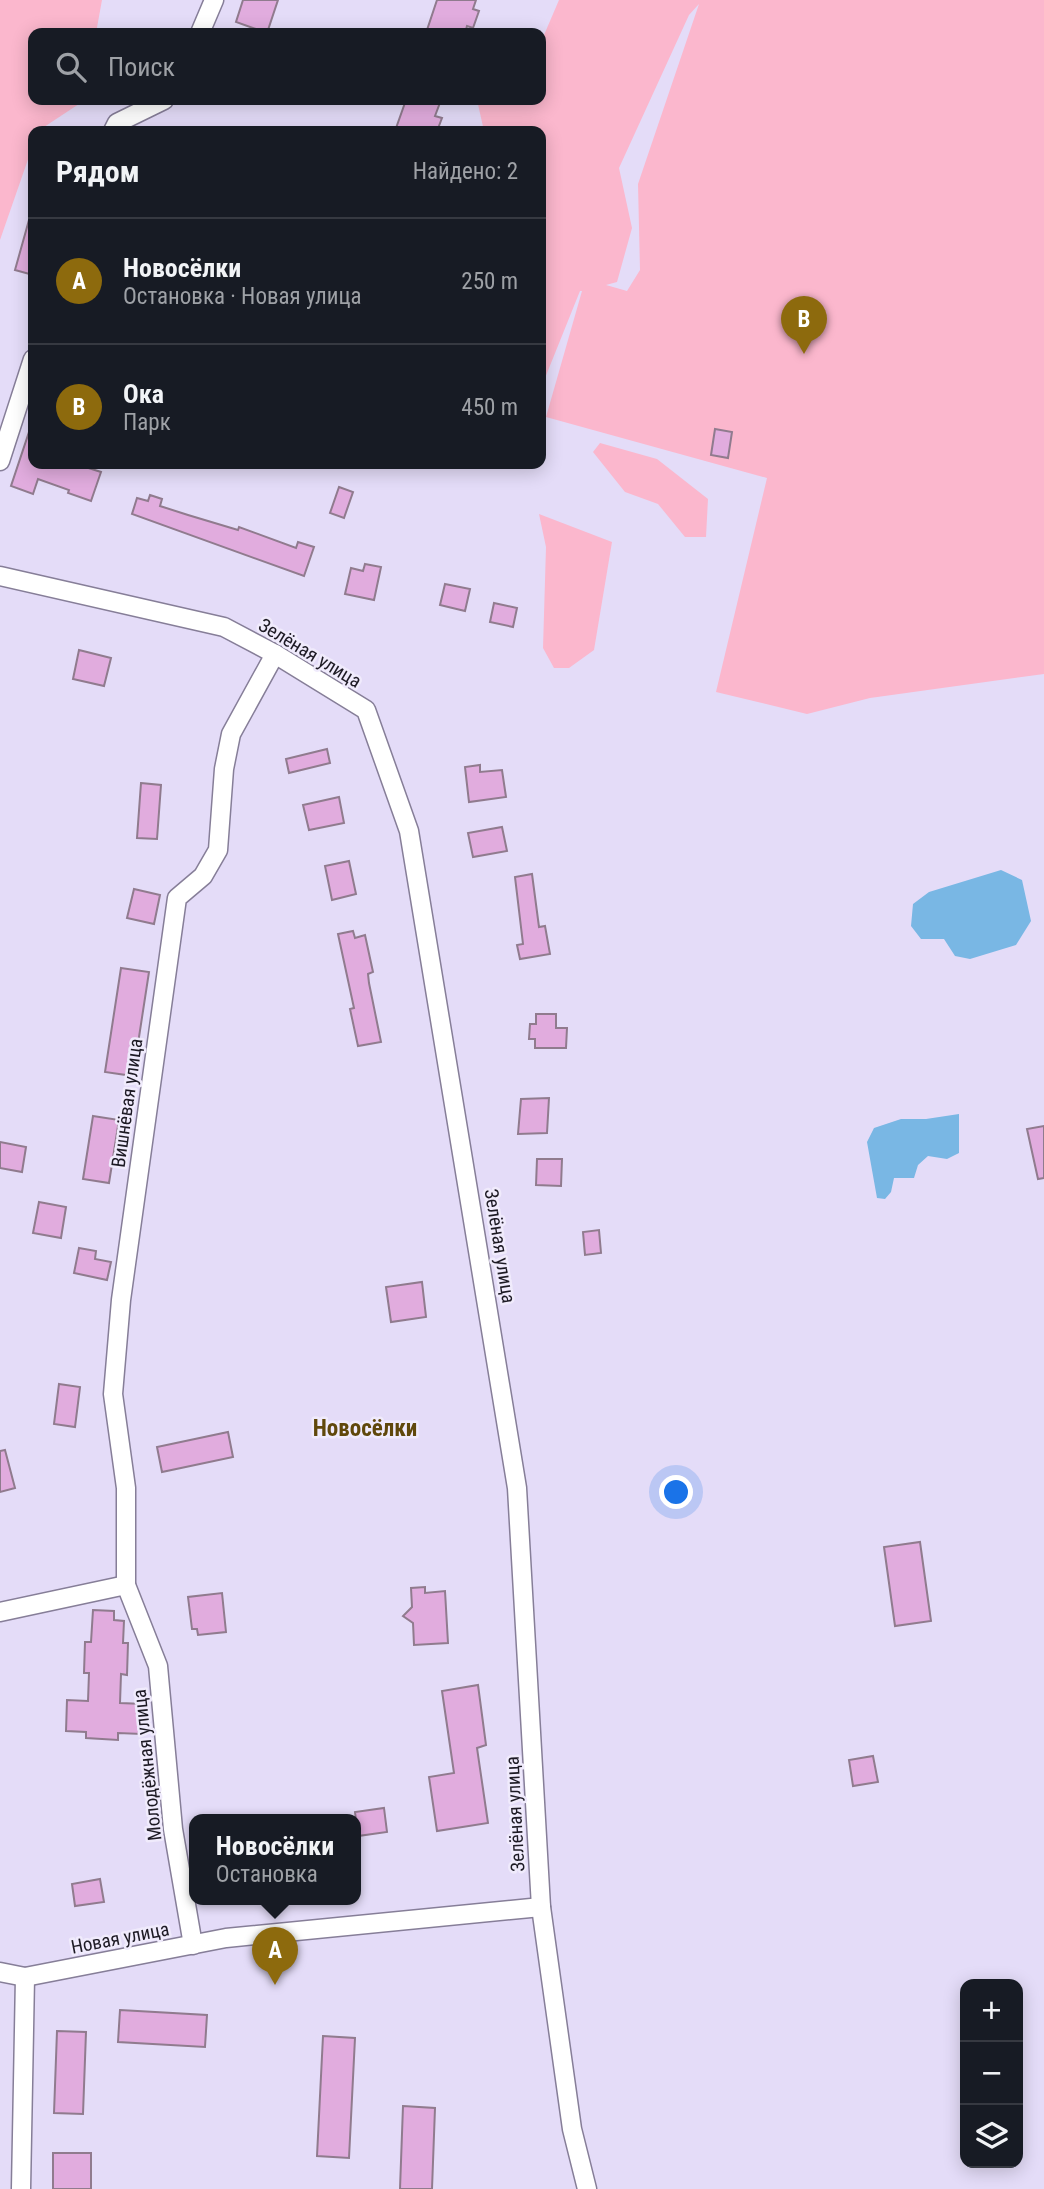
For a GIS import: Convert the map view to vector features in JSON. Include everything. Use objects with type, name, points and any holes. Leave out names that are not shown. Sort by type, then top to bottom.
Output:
[{"type":"street","points":[[202,28],[214,0]]},
{"type":"street","points":[[116,126],[153,105]]},
{"type":"street","points":[[0,461],[28,374]]},
{"type":"street","name":"Зелёная улица","points":[[0,576],[224,627],[275,654],[366,710],[410,831],[517,1488],[541,1907],[572,2129],[587,2189]]},
{"type":"street","name":"Вишнёвая улица","points":[[126,1586],[126,1488],[113,1394],[121,1300],[177,898],[203,876],[218,850],[224,769],[231,734],[275,654]]},
{"type":"street","points":[[0,1612],[126,1586]]},
{"type":"street","name":"Молодёжная улица","points":[[126,1586],[158,1666],[173,1829],[193,1945]]},
{"type":"street","name":"Новая улица","points":[[0,1972],[25,1977],[226,1938],[541,1907]]},
{"type":"street","points":[[21,2189],[25,1977]]},
{"type":"shaded area","points":[[0,0],[102,0],[97,28],[28,28],[28,105],[77,105],[46,126],[28,126],[28,159],[0,240]]},
{"type":"shaded area","points":[[559,0],[1044,0],[1044,674],[870,698],[807,714],[716,692],[767,478],[546,417],[582,291],[546,376],[546,126],[483,126],[478,105],[546,105],[546,30]],"holes":[[[699,4],[638,184],[640,270],[627,291],[606,285],[617,282],[632,228],[619,168],[689,15]]]},
{"type":"shaded area","points":[[600,443],[657,459],[708,499],[706,537],[685,537],[658,504],[625,492],[593,452]]},
{"type":"shaded area","points":[[539,514],[612,542],[594,650],[569,668],[554,668],[543,648],[546,547]]},
{"type":"water","points":[[1001,870],[1022,880],[1031,921],[1016,945],[970,959],[955,956],[944,939],[921,939],[911,926],[913,904],[929,892]]},
{"type":"water","points":[[959,1114],[959,1153],[947,1159],[928,1156],[918,1165],[914,1178],[894,1178],[891,1192],[885,1199],[877,1198],[867,1142],[874,1128],[901,1119],[926,1119]]},
{"type":"building","points":[[243,0],[278,0],[269,28],[253,28],[236,22]]},
{"type":"building","points":[[437,0],[476,0],[473,9],[479,11],[473,28],[428,28]]},
{"type":"building","points":[[404,105],[439,105],[435,116],[442,118],[439,126],[397,126]]},
{"type":"building","points":[[28,224],[28,274],[15,270]]},
{"type":"building","points":[[715,429],[732,432],[728,458],[711,455]]},
{"type":"building","points":[[28,435],[28,469],[92,469],[101,472],[91,501],[38,479],[33,494],[11,486]]},
{"type":"building","points":[[339,487],[353,492],[344,518],[330,513]]},
{"type":"building","points":[[150,495],[162,499],[160,506],[188,515],[238,530],[239,527],[296,548],[298,542],[314,547],[304,576],[132,514],[137,498],[148,501]]},
{"type":"building","points":[[365,564],[381,567],[374,600],[345,594],[351,568],[363,571]]},
{"type":"building","points":[[445,584],[470,589],[465,611],[440,605]]},
{"type":"building","points":[[494,603],[517,608],[513,627],[490,622]]},
{"type":"building","points":[[79,650],[111,658],[104,686],[73,679]]},
{"type":"building","points":[[327,749],[330,763],[289,773],[286,759]]},
{"type":"building","points":[[480,765],[480,772],[502,770],[506,797],[469,802],[465,767]]},
{"type":"building","points":[[141,783],[161,785],[157,839],[137,838]]},
{"type":"building","points":[[339,797],[344,823],[309,830],[303,805]]},
{"type":"building","points":[[502,827],[507,851],[473,857],[468,833]]},
{"type":"building","points":[[349,861],[356,894],[332,900],[325,866]]},
{"type":"building","points":[[532,874],[539,927],[545,926],[550,954],[520,959],[517,945],[523,944],[515,877]]},
{"type":"building","points":[[134,889],[160,895],[154,924],[127,918]]},
{"type":"building","points":[[353,931],[355,938],[365,935],[373,972],[368,974],[369,983],[381,1042],[358,1046],[350,1009],[354,1008],[338,934]]},
{"type":"building","points":[[121,968],[149,972],[133,1076],[105,1072]]},
{"type":"building","points":[[536,1014],[556,1014],[556,1028],[567,1028],[566,1048],[535,1048],[535,1039],[529,1039],[530,1024],[536,1024]]},
{"type":"building","points":[[549,1098],[547,1133],[518,1134],[521,1099]]},
{"type":"building","points":[[93,1116],[119,1120],[109,1183],[83,1179]]},
{"type":"building","points":[[1044,1126],[1044,1178],[1038,1179],[1027,1129]]},
{"type":"building","points":[[0,1142],[26,1147],[22,1172],[0,1168]]},
{"type":"building","points":[[537,1159],[562,1159],[561,1186],[536,1185]]},
{"type":"building","points":[[39,1202],[66,1207],[61,1238],[33,1233]]},
{"type":"building","points":[[599,1230],[601,1253],[585,1255],[583,1232]]},
{"type":"building","points":[[79,1248],[96,1251],[95,1259],[111,1262],[107,1280],[74,1273]]},
{"type":"building","points":[[422,1282],[426,1317],[391,1322],[386,1287]]},
{"type":"building","points":[[59,1384],[80,1387],[75,1427],[54,1424]]},
{"type":"building","points":[[228,1432],[233,1457],[162,1472],[157,1447]]},
{"type":"building","points":[[5,1450],[15,1488],[0,1492],[0,1451]]},
{"type":"building","points":[[920,1542],[931,1621],[895,1626],[884,1547]]},
{"type":"building","points":[[425,1587],[425,1593],[445,1591],[448,1643],[414,1645],[413,1623],[403,1616],[412,1607],[411,1588]]},
{"type":"building","points":[[222,1593],[226,1632],[198,1635],[197,1629],[192,1629],[188,1597]]},
{"type":"building","points":[[93,1610],[114,1611],[114,1620],[124,1621],[123,1643],[128,1643],[127,1675],[121,1674],[120,1703],[144,1704],[142,1734],[118,1733],[118,1740],[86,1738],[86,1732],[66,1731],[67,1700],[88,1701],[89,1673],[84,1673],[85,1642],[91,1642]]},
{"type":"building","points":[[478,1685],[486,1745],[477,1748],[488,1823],[437,1831],[429,1777],[454,1773],[442,1691]]},
{"type":"building","points":[[873,1756],[878,1782],[853,1786],[849,1760]]},
{"type":"building","points":[[384,1808],[387,1832],[361,1836],[361,1814],[355,1812]]},
{"type":"building","points":[[100,1879],[104,1902],[75,1906],[72,1884]]},
{"type":"building","points":[[120,2010],[207,2015],[205,2047],[118,2042]]},
{"type":"building","points":[[57,2031],[86,2032],[83,2114],[54,2113]]},
{"type":"building","points":[[323,2036],[355,2038],[349,2158],[317,2156]]},
{"type":"building","points":[[403,2106],[435,2108],[432,2189],[400,2189]]},
{"type":"building","points":[[53,2153],[91,2153],[91,2189],[53,2189]]},
{"type":"place","name":"Ока","points":[[804,354]]},
{"type":"place","name":"Новосёлки","points":[[275,1985]]},
{"type":"district","name":"Новосёлки","points":[[365,1428]]}]
